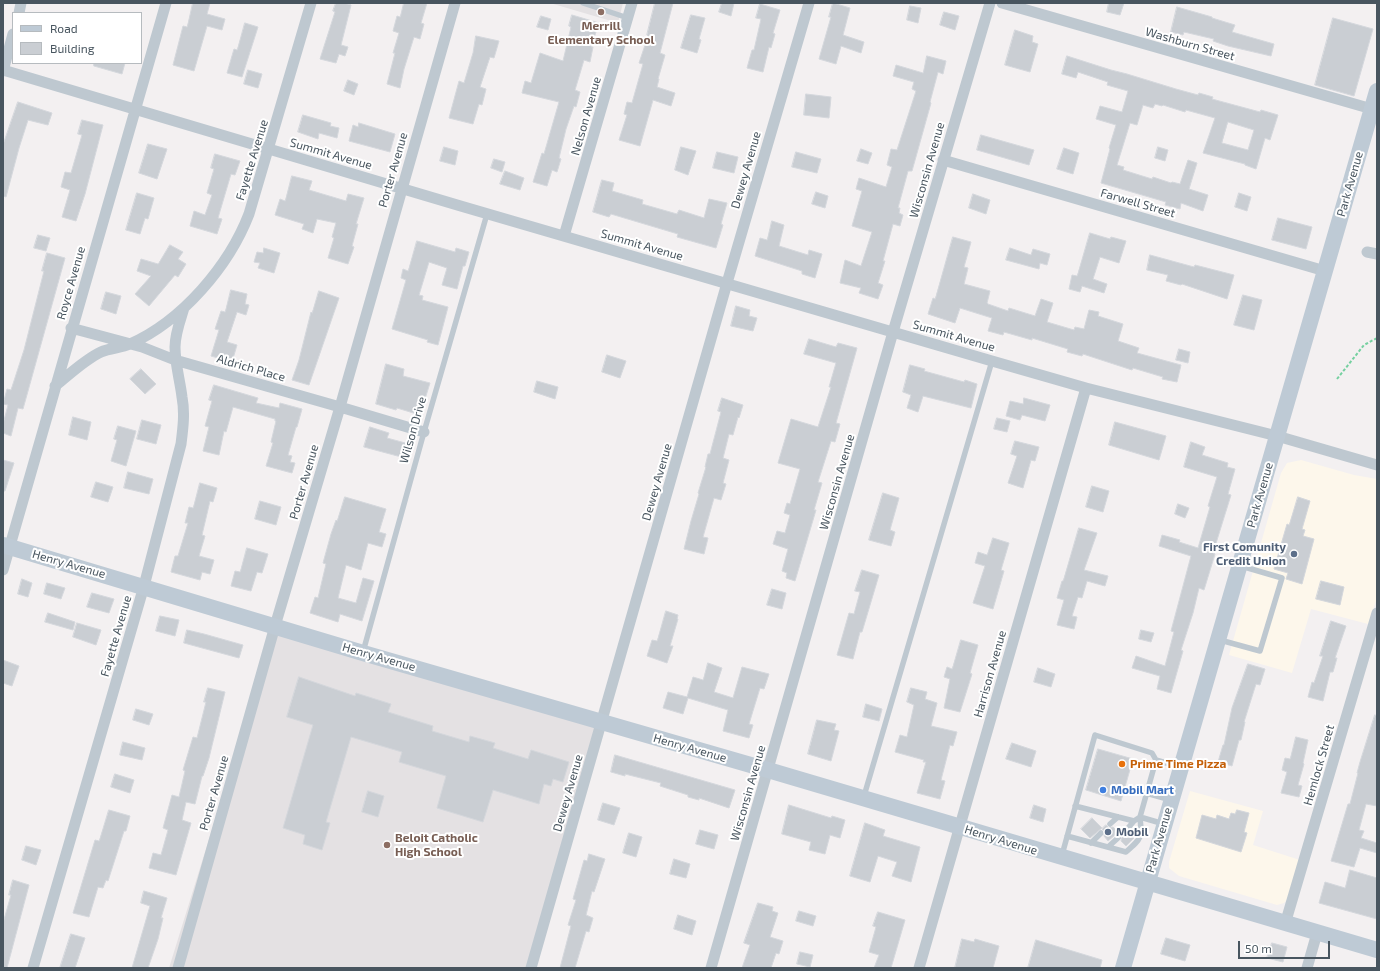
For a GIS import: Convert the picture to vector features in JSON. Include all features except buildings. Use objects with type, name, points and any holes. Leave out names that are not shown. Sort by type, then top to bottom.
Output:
[{"type":"street","name":"Royce Avenue","points":[[3,570],[6,546],[55,386],[166,3]]},
{"type":"street","name":"Fayette Avenue","points":[[55,386],[86,361],[102,352],[130,344],[167,321],[184,308],[233,248],[249,214],[311,3]]},
{"type":"street","name":"Porter Avenue","points":[[178,968],[455,3]]},
{"type":"street","name":"Nelson Avenue","points":[[564,236],[632,3]]},
{"type":"street","name":"Dewey Avenue","points":[[531,968],[727,283],[809,3]]},
{"type":"street","name":"Wisconsin Avenue","points":[[711,968],[893,332],[990,3]]},
{"type":"street","name":"Washburn Street","points":[[1002,3],[1372,109]]},
{"type":"street","points":[[3,70],[12,38]]},
{"type":"street","name":"Summit Avenue","points":[[3,70],[269,150],[992,361],[1086,388],[1277,436],[1377,465]]},
{"type":"street","name":"Park Avenue","points":[[1123,968],[1377,91]]},
{"type":"street","name":"Farwell Street","points":[[943,160],[1325,271]]},
{"type":"street","name":"Fayette Avenue","points":[[33,968],[144,586],[181,444],[184,422],[183,399],[175,360],[175,346],[184,308]]},
{"type":"street","name":"Aldrich Place","points":[[71,328],[130,344],[175,360],[424,432]]},
{"type":"street","name":"Harrison Avenue","points":[[919,968],[1086,388]]},
{"type":"street","name":"Henry Avenue","points":[[6,546],[144,586],[363,653],[768,770],[1317,934],[1377,950]]},
{"type":"street","name":"Hemlock Street","points":[[1285,924],[1377,613]]},
{"type":"street","points":[[1307,968],[1317,934]]},
{"type":"lane","points":[[583,3],[628,18]]},
{"type":"lane","name":"Wilson Drive","points":[[363,653],[424,432],[487,214]]},
{"type":"lane","points":[[864,799],[992,361]]},
{"type":"lane","points":[[1218,639],[1260,651],[1282,578],[1240,566]]},
{"type":"lane","points":[[1061,858],[1094,735],[1152,753],[1156,760],[1180,767]]},
{"type":"lane","points":[[1067,836],[1126,852],[1139,840],[1141,833],[1140,817],[1156,760]]},
{"type":"lane","points":[[1146,793],[1171,800]]},
{"type":"lane","points":[[1075,806],[1134,820]]},
{"type":"lane","points":[[1110,824],[1118,817]]},
{"type":"lane","points":[[1128,828],[1134,820],[1140,817],[1164,824]]},
{"type":"lane","points":[[1091,842],[1101,833]]},
{"type":"lane","points":[[1108,847],[1118,838]]},
{"type":"path","points":[[1337,379],[1364,345],[1377,338]]},
{"type":"shaded area","name":"Merrill Elementary School","points":[[550,3],[623,3],[618,23]]},
{"type":"shaded area","points":[[1301,460],[1354,475],[1377,479],[1377,598],[1368,624],[1311,609],[1292,673],[1229,655],[1281,473],[1287,463]]},
{"type":"shaded area","name":"Beloit Catholic High School","points":[[275,626],[602,722],[531,968],[169,968]]},
{"type":"shaded area","points":[[1190,791],[1263,811],[1253,845],[1300,860],[1288,898],[1284,903],[1277,905],[1179,876],[1169,868],[1169,862]]},
{"type":"place","name":"Merrill Elementary School","points":[[601,12]]},
{"type":"place","name":"First Comunity Credit Union","points":[[1294,554]]},
{"type":"place","name":"Prime Time Pizza","points":[[1122,764]]},
{"type":"place","name":"Mobil Mart","points":[[1103,790]]},
{"type":"place","name":"Mobil","points":[[1108,832]]},
{"type":"place","name":"Beloit Catholic High School","points":[[387,845]]}]
